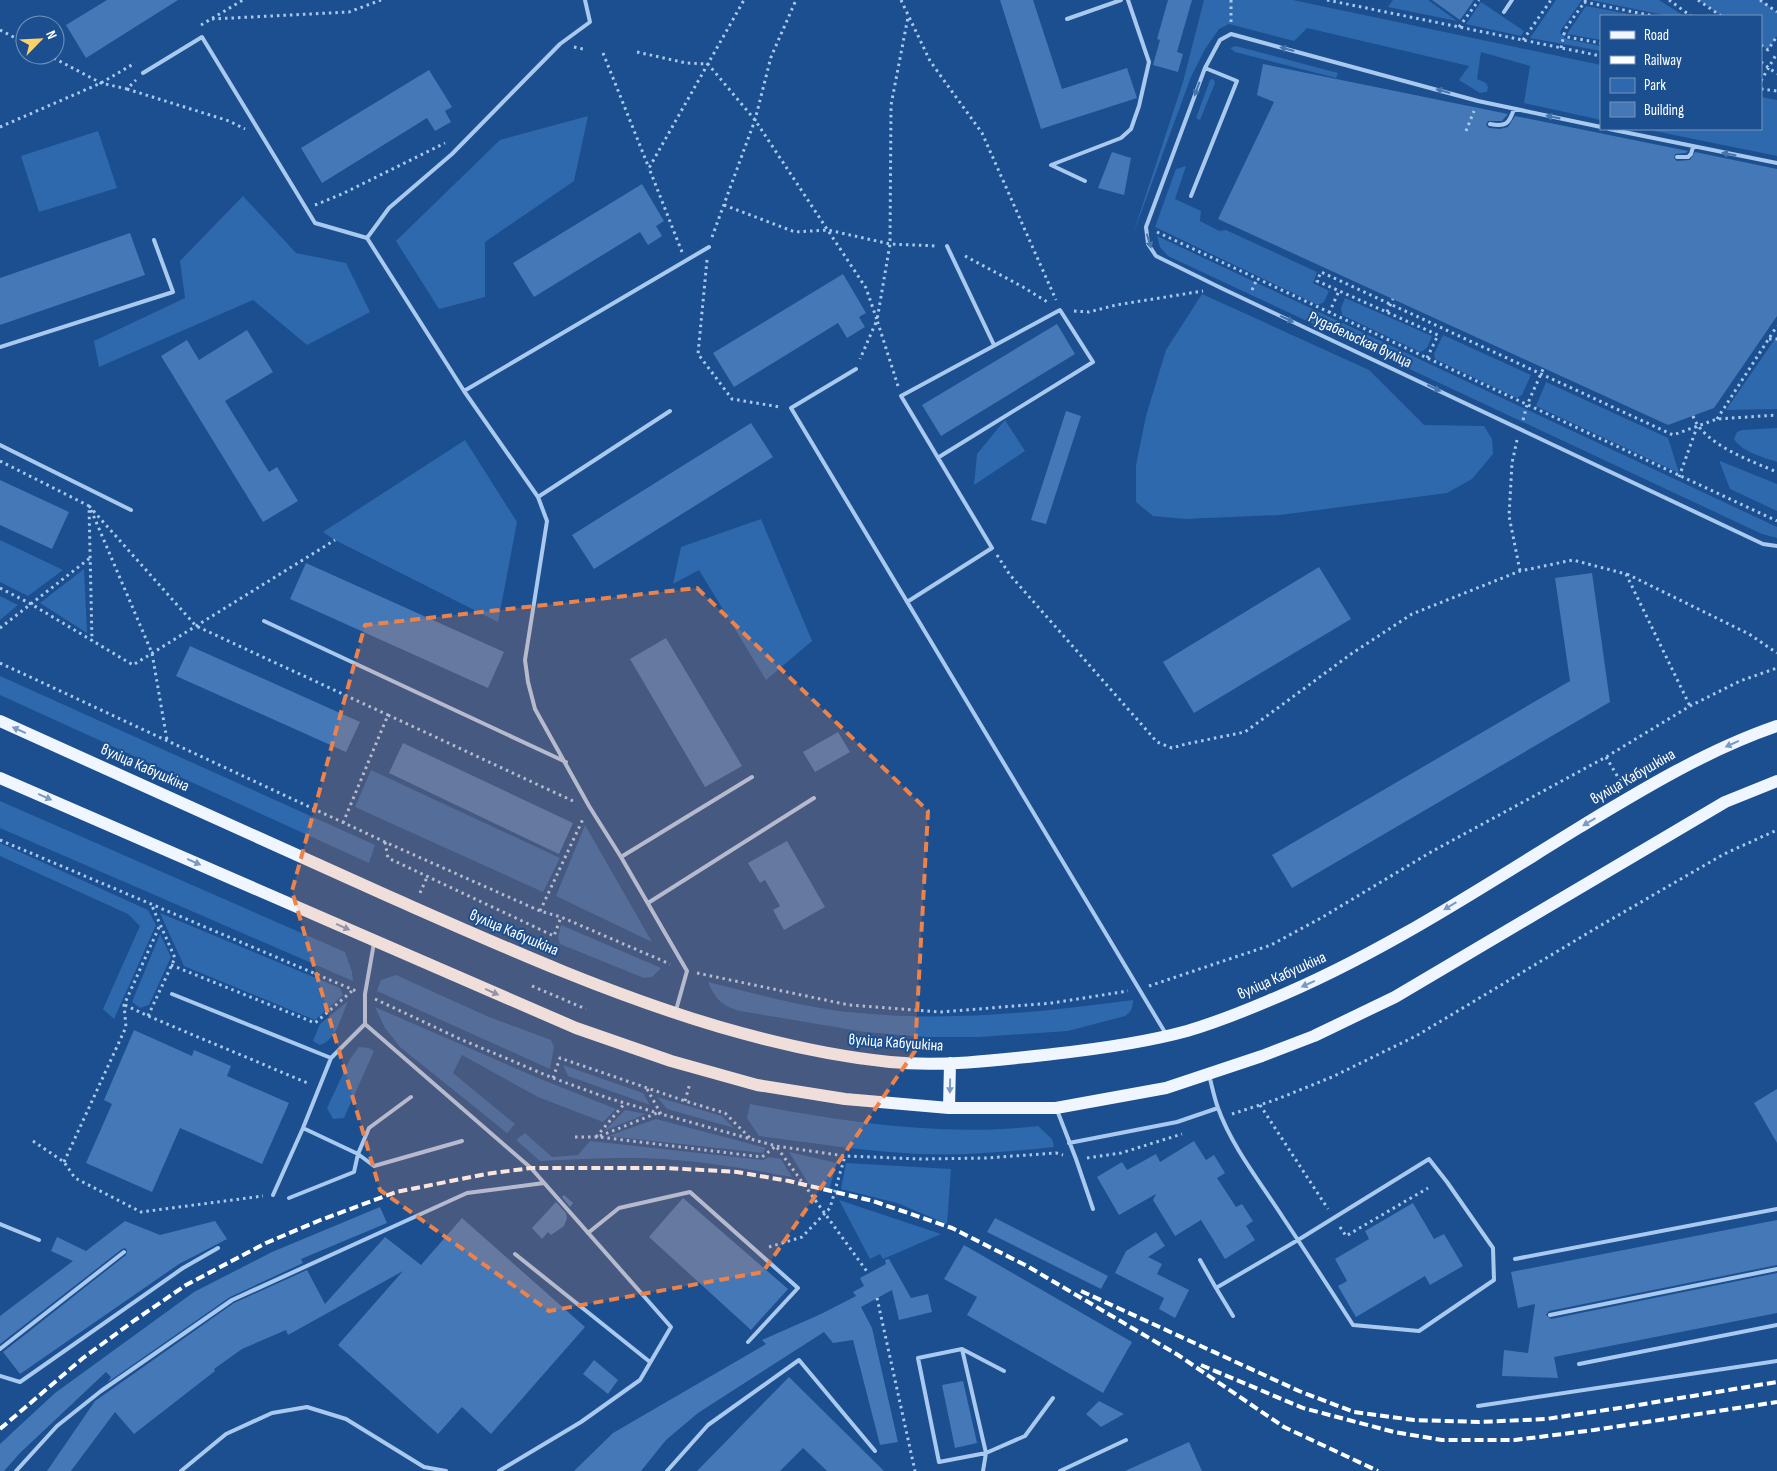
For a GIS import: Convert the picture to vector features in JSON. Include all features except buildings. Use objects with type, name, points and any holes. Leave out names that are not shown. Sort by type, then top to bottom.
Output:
[{"type":"main road","name":"вуліца Кабушкіна","points":[[0,722],[542,964],[676,1014],[765,1040],[846,1057],[896,1062],[950,1063],[998,1061],[1122,1046],[1191,1030],[1242,1012],[1308,984],[1376,949],[1630,797],[1698,759],[1777,726]]},
{"type":"main road","points":[[0,778],[576,1028],[671,1061],[758,1085],[845,1099],[949,1108],[1056,1108],[1166,1088],[1209,1075],[1314,1036],[1395,996],[1725,802],[1777,781]]},
{"type":"main road","points":[[949,1108],[950,1063]]},
{"type":"lane","points":[[367,238],[388,208],[452,154],[560,44],[590,22],[585,0]]},
{"type":"lane","points":[[1067,19],[1121,0]]},
{"type":"lane","points":[[1085,181],[1051,165],[1121,138],[1131,129],[1139,106],[1149,62],[1128,0]]},
{"type":"lane","points":[[1504,12],[1512,0]]},
{"type":"lane","points":[[1146,227],[1205,68],[1220,40],[1231,34],[1478,101],[1600,127]]},
{"type":"lane","points":[[143,73],[202,37],[315,223],[367,238],[464,391],[538,497],[547,521],[525,660],[528,682],[535,708],[589,806],[622,857],[687,971],[676,1014]]},
{"type":"lane","points":[[1191,196],[1238,82],[1205,68]]},
{"type":"lane","points":[[1490,124],[1500,126],[1506,124],[1514,109]]},
{"type":"lane","points":[[1614,130],[1777,163]]},
{"type":"lane","points":[[1677,157],[1688,157],[1693,147]]},
{"type":"lane","name":"Рудабельская вуліца","points":[[1146,227],[1148,244],[1156,256],[1763,544],[1777,546]]},
{"type":"lane","points":[[0,348],[174,292],[154,240]]},
{"type":"lane","points":[[947,246],[994,345]]},
{"type":"lane","points":[[464,391],[709,247]]},
{"type":"lane","points":[[907,602],[992,548],[901,396],[1060,310],[1093,362],[939,457]]},
{"type":"lane","points":[[856,369],[791,408],[1167,1036]]},
{"type":"lane","points":[[538,497],[670,411]]},
{"type":"lane","points":[[0,445],[131,510]]},
{"type":"lane","points":[[264,621],[566,762]]},
{"type":"lane","points":[[622,857],[752,777]]},
{"type":"lane","points":[[648,903],[814,798]]},
{"type":"lane","points":[[273,1195],[331,1058],[365,1024],[365,994],[374,941]]},
{"type":"lane","points":[[172,994],[331,1058]]},
{"type":"lane","points":[[365,1024],[531,1168],[671,1327],[640,1380],[581,1422],[499,1471]]},
{"type":"lane","points":[[1209,1075],[1218,1108],[1238,1148],[1298,1240],[1353,1325],[1419,1331],[1494,1280],[1493,1248],[1429,1159],[1298,1240],[1216,1288]]},
{"type":"lane","points":[[289,1198],[354,1172],[358,1154],[369,1128],[411,1097]]},
{"type":"lane","points":[[1056,1108],[1076,1159],[1092,1209]]},
{"type":"lane","points":[[1069,1143],[1177,1122],[1218,1108]]},
{"type":"lane","points":[[302,1128],[358,1154],[374,1166],[462,1141]]},
{"type":"lane","points":[[16,1471],[57,1426],[100,1391],[232,1300],[467,1193],[544,1184]]},
{"type":"lane","points":[[588,1233],[619,1208],[690,1192],[798,1288],[748,1342]]},
{"type":"lane","points":[[1515,1259],[1777,1209]]},
{"type":"lane","points":[[0,1224],[39,1240]]},
{"type":"lane","points":[[0,1376],[20,1382],[182,1268],[218,1248]]},
{"type":"lane","points":[[0,1349],[124,1252]]},
{"type":"lane","points":[[515,1254],[650,1362]]},
{"type":"lane","points":[[1200,1260],[1233,1316]]},
{"type":"lane","points":[[1550,1315],[1777,1269]]},
{"type":"lane","points":[[1579,1364],[1777,1326]]},
{"type":"lane","points":[[962,1349],[986,1453],[983,1471]]},
{"type":"lane","points":[[1004,1371],[962,1349],[918,1358],[939,1462],[986,1453],[1025,1436],[1053,1398]]},
{"type":"lane","points":[[667,1471],[708,1426],[799,1360],[876,1451]]},
{"type":"lane","points":[[1478,1406],[1777,1361]]},
{"type":"lane","points":[[181,1471],[226,1434],[272,1413],[307,1406],[346,1418],[424,1467],[446,1471]]},
{"type":"lane","points":[[1060,1471],[1126,1440]]},
{"type":"path","points":[[194,29],[243,0]]},
{"type":"path","points":[[212,19],[349,12],[381,0]]},
{"type":"path","points":[[649,168],[744,0]]},
{"type":"path","points":[[791,408],[732,399],[698,354],[709,247],[755,120],[771,56],[796,0]]},
{"type":"path","points":[[901,0],[930,62],[982,134],[1060,310]]},
{"type":"path","points":[[1231,0],[1231,34]]},
{"type":"path","points":[[1327,0],[1600,56]]},
{"type":"path","points":[[1460,27],[1479,0]]},
{"type":"path","points":[[1522,40],[1551,0]]},
{"type":"path","points":[[1669,0],[1690,15]]},
{"type":"path","points":[[1698,0],[1720,15]]},
{"type":"path","points":[[1760,0],[1777,12]]},
{"type":"path","points":[[1561,48],[1566,28],[1585,1],[1649,15]]},
{"type":"path","points":[[856,369],[877,320],[890,244],[891,105],[908,17]]},
{"type":"path","points":[[0,30],[15,38]]},
{"type":"path","points":[[1564,34],[1567,37],[1600,43]]},
{"type":"path","points":[[1762,46],[1768,50],[1777,36]]},
{"type":"path","points":[[637,52],[686,63],[708,64],[755,120],[866,288],[901,396]]},
{"type":"path","points":[[603,53],[686,262]]},
{"type":"path","points":[[1762,79],[1777,53]]},
{"type":"path","points":[[0,127],[101,83],[144,58]]},
{"type":"path","points":[[1762,63],[1777,74]]},
{"type":"path","points":[[65,64],[101,83],[127,89],[230,121],[263,137]]},
{"type":"path","points":[[127,89],[143,73]]},
{"type":"path","points":[[1762,90],[1777,91]]},
{"type":"path","points":[[1466,131],[1478,101]]},
{"type":"path","points":[[306,208],[350,190],[445,143]]},
{"type":"path","points":[[724,206],[795,232],[828,230],[890,244],[947,246],[1023,287],[1060,310],[1089,312],[1116,305],[1220,288]]},
{"type":"path","points":[[1146,227],[1679,477],[1777,521]]},
{"type":"path","points":[[1427,358],[1438,335],[1317,281],[1321,272],[1673,434],[1717,419],[1777,414]]},
{"type":"path","points":[[1329,313],[1339,291]]},
{"type":"path","points":[[1387,312],[1393,299]]},
{"type":"path","points":[[1717,419],[1777,326]]},
{"type":"path","points":[[1769,339],[1777,339]]},
{"type":"path","points":[[1527,405],[1544,367]]},
{"type":"path","points":[[1693,416],[1697,426],[1732,453],[1777,472]]},
{"type":"path","points":[[1679,477],[1697,426]]},
{"type":"path","points":[[1520,429],[1512,464],[1509,516],[1520,571]]},
{"type":"path","points":[[0,461],[89,506],[196,626],[578,803],[589,806],[540,911]]},
{"type":"path","points":[[89,506],[92,642]]},
{"type":"path","points":[[89,506],[152,653],[167,741]]},
{"type":"path","points":[[0,588],[31,604],[133,665],[335,540]]},
{"type":"path","points":[[992,548],[1010,575],[1157,742],[1172,748],[1245,732],[1351,654],[1412,614],[1520,571],[1573,560],[1626,574],[1749,634],[1777,653]]},
{"type":"path","points":[[0,628],[90,558]]},
{"type":"path","points":[[1626,574],[1690,706]]},
{"type":"path","points":[[0,663],[385,842],[540,911],[560,917],[687,971],[850,1005],[941,1012],[1052,1003],[1138,990],[1271,945],[1321,918],[1431,852],[1606,757],[1690,706],[1740,682],[1777,668]]},
{"type":"path","points":[[343,823],[388,715]]},
{"type":"path","points":[[1606,757],[1630,797]]},
{"type":"path","points":[[1222,1117],[1260,1106],[1332,1077],[1416,1036],[1724,854],[1777,830]]},
{"type":"path","points":[[0,840],[365,994],[460,1039],[553,1078],[625,1104],[776,1146],[845,1156],[922,1159],[986,1158],[1056,1153],[1076,1159],[1121,1153],[1189,1131]]},
{"type":"path","points":[[385,842],[388,858],[554,936],[560,917]]},
{"type":"path","points":[[148,1016],[174,958],[152,905]]},
{"type":"path","points":[[64,1162],[126,1027],[124,1005],[160,924]]},
{"type":"path","points":[[171,965],[315,1023],[352,990]]},
{"type":"path","points":[[532,986],[586,1009]]},
{"type":"path","points":[[124,1005],[318,1088]]},
{"type":"path","points":[[553,1078],[560,1058],[725,1113],[752,1139]]},
{"type":"path","points":[[647,1088],[659,1114]]},
{"type":"path","points":[[597,1137],[625,1104]]},
{"type":"path","points":[[1260,1106],[1346,1236],[1428,1188]]},
{"type":"path","points":[[597,1137],[659,1114]]},
{"type":"path","points":[[575,1137],[597,1137],[762,1157],[776,1146]]},
{"type":"path","points":[[33,1141],[64,1162],[75,1178],[141,1212],[273,1195]]},
{"type":"path","points":[[776,1146],[868,1274]]},
{"type":"path","points":[[755,1250],[802,1237],[830,1208],[845,1156]]},
{"type":"path","points":[[877,1298],[916,1471]]},
{"type":"highlighted area","points":[[697,588],[928,811],[915,1051],[763,1272],[549,1311],[380,1190],[292,891],[365,625]]},
{"type":"green space","points":[[1204,0],[1293,0],[1600,65],[1600,120],[1524,103],[1530,66],[1481,52],[1477,79],[1486,83],[1488,87],[1487,92],[1480,93],[1459,80],[1469,66],[1307,28],[1294,41],[1229,24],[1219,29],[1205,49],[1191,77],[1132,237],[1183,82]]},
{"type":"green space","points":[[1393,0],[1428,0],[1457,21],[1388,7]]},
{"type":"green space","points":[[1556,0],[1582,0],[1560,33],[1566,39],[1600,46],[1600,51],[1530,38]]},
{"type":"green space","points":[[1590,0],[1659,0],[1682,15],[1664,15]]},
{"type":"green space","points":[[1699,0],[1760,0],[1777,12],[1777,36],[1768,50],[1762,46],[1762,15],[1720,15]]},
{"type":"green space","points":[[1481,2],[1524,31],[1521,36],[1466,24]]},
{"type":"green space","points":[[1586,6],[1635,15],[1600,15],[1600,40],[1567,34]]},
{"type":"green space","points":[[1236,46],[1338,73],[1336,78],[1235,52],[1230,48]]},
{"type":"green space","points":[[1212,79],[1215,83],[1200,120],[1196,118]]},
{"type":"green space","points":[[1762,97],[1777,100],[1777,156],[1650,130],[1762,130]]},
{"type":"green space","points":[[588,116],[574,181],[485,242],[485,297],[439,309],[396,241],[500,140]]},
{"type":"green space","points":[[98,131],[117,188],[39,212],[21,156]]},
{"type":"green space","points":[[1186,166],[1175,199],[1201,211],[1200,221],[1219,231],[1226,230],[1317,272],[1313,283],[1329,291],[1324,302],[1318,305],[1155,227],[1176,169]]},
{"type":"green space","points":[[243,196],[296,253],[346,263],[370,312],[307,345],[253,300],[99,367],[94,341],[185,298],[180,261]]},
{"type":"green space","points":[[1157,236],[1777,527],[1777,538],[1762,534],[1168,256],[1160,247]]},
{"type":"green space","points":[[1202,294],[1369,370],[1424,425],[1484,426],[1492,439],[1493,454],[1472,479],[1447,493],[1280,515],[1185,519],[1153,516],[1136,502],[1136,465],[1146,416],[1166,350]]},
{"type":"green space","points":[[1345,298],[1432,336],[1428,346],[1420,352],[1342,315],[1341,308]]},
{"type":"green space","points":[[1443,335],[1531,375],[1522,395],[1517,398],[1435,359],[1434,354]]},
{"type":"green space","points":[[1777,336],[1777,409],[1726,410]]},
{"type":"green space","points":[[1546,382],[1668,438],[1679,473],[1536,406]]},
{"type":"green space","points":[[1005,420],[1025,451],[974,485],[977,454]]},
{"type":"green space","points":[[1777,428],[1777,462],[1747,451],[1734,439],[1737,432],[1742,430]]},
{"type":"green space","points":[[465,440],[517,522],[498,622],[335,540],[323,532]]},
{"type":"green space","points":[[1720,461],[1777,484],[1777,511],[1730,489]]},
{"type":"green space","points":[[761,519],[812,641],[766,680],[699,570],[673,584],[681,547]]},
{"type":"green space","points":[[0,540],[63,570],[28,596],[0,582]]},
{"type":"green space","points":[[84,569],[87,633],[40,603]]},
{"type":"green space","points":[[0,596],[18,605],[0,620]]},
{"type":"green space","points":[[0,676],[375,845],[369,863],[0,695]]},
{"type":"green space","points":[[371,770],[560,858],[543,892],[355,807]]},
{"type":"green space","points":[[0,801],[345,952],[353,981],[0,828]]},
{"type":"green space","points":[[585,825],[652,942],[556,896]]},
{"type":"green space","points":[[0,843],[148,910],[156,925],[114,1019],[103,1009],[140,926],[128,914],[0,856]]},
{"type":"green space","points":[[160,913],[340,988],[343,995],[315,1020],[184,966]]},
{"type":"green space","points":[[561,925],[661,968],[652,977],[644,978],[560,944],[558,937]]},
{"type":"green space","points":[[160,934],[171,957],[149,1005],[140,1008],[132,1002]]},
{"type":"green space","points":[[396,975],[489,1017],[551,1040],[554,1047],[550,1069],[377,991],[381,980]]},
{"type":"green space","points":[[708,982],[784,1001],[822,1008],[894,1016],[963,1016],[1031,1012],[1133,1000],[1133,1003],[1131,1010],[1125,1016],[1068,1031],[979,1037],[925,1037],[865,1032],[740,1011],[720,1001]]},
{"type":"green space","points":[[348,1001],[338,1027],[331,1038],[320,1045],[313,1041],[320,1024]]},
{"type":"green space","points":[[375,1007],[538,1078],[616,1109],[603,1122],[538,1097],[462,1055],[453,1073],[515,1124],[507,1133],[400,1047],[385,1028]]},
{"type":"green space","points":[[359,1047],[369,1048],[374,1051],[344,1118],[333,1119],[327,1108],[350,1059]]},
{"type":"green space","points":[[563,1065],[643,1093],[650,1105],[568,1076]]},
{"type":"green space","points":[[657,1097],[722,1116],[734,1128],[667,1109]]},
{"type":"green space","points":[[750,1104],[858,1122],[930,1129],[1002,1129],[1038,1126],[1052,1139],[1054,1147],[1017,1151],[923,1154],[868,1150],[759,1136],[747,1118]]},
{"type":"green space","points":[[625,1110],[646,1114],[604,1131]]},
{"type":"green space","points":[[656,1119],[766,1148],[763,1153],[608,1136]]},
{"type":"green space","points":[[525,1133],[552,1157],[578,1155],[590,1141],[763,1160],[769,1157],[781,1159],[792,1177],[690,1161],[659,1159],[608,1158],[540,1161],[516,1140]]},
{"type":"green space","points":[[789,1152],[837,1163],[829,1190],[810,1186]]},
{"type":"green space","points":[[846,1163],[951,1169],[947,1224],[897,1203],[841,1189]]},
{"type":"green space","points":[[839,1200],[941,1234],[883,1259],[880,1254],[870,1259]]},
{"type":"railway","points":[[0,1429],[83,1358],[186,1285],[266,1243],[318,1221],[396,1192],[486,1174],[531,1168],[667,1168],[737,1172],[789,1181],[873,1201],[952,1228],[1027,1266],[1178,1355],[1284,1427],[1378,1471]]},
{"type":"railway","points":[[1081,1291],[1299,1391],[1354,1412],[1414,1420],[1479,1422],[1546,1419],[1777,1382]]},
{"type":"railway","points":[[1201,1365],[1303,1408],[1394,1432],[1442,1440],[1515,1440],[1777,1402]]}]
